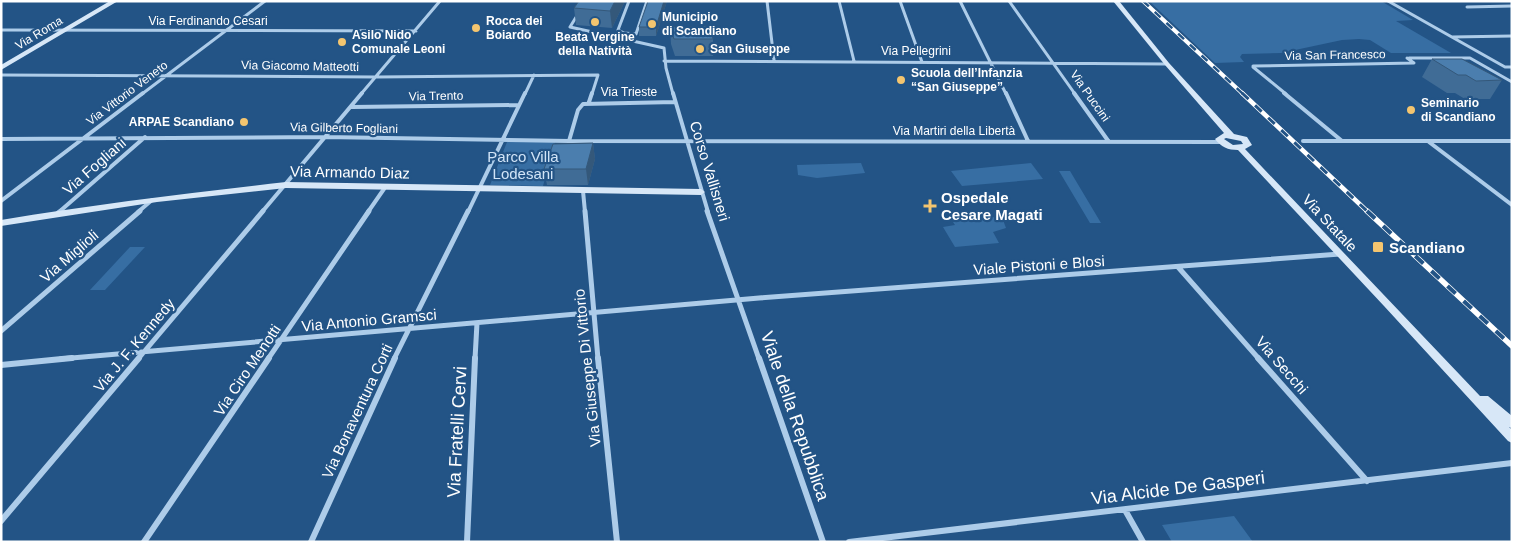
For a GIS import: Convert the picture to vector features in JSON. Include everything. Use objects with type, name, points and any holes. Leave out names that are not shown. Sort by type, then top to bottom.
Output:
[{"type":"main road","name":"Via Roma","points":[[1,68],[115,1]]},
{"type":"main road","name":"Via Statale","points":[[1116,1],[1166,64],[1230,135],[1239,137],[1248,143],[1247,147],[1240,148],[1230,147],[1221,142]]},
{"type":"main road","points":[[1221,142],[1220,137],[1230,135]]},
{"type":"main road","name":"Via Statale","points":[[1240,148],[1399,317]]},
{"type":"main road","name":"Via Armando Diaz","points":[[1,223],[152,199],[286,185],[702,192]]},
{"type":"main road","points":[[1399,317],[1470,386],[1512,423]]},
{"type":"main road","points":[[1399,317],[1512,438]]},
{"type":"street","name":"Via Vittorio Veneto","points":[[1,201],[266,1]]},
{"type":"street","name":"Via J. F. Kennedy","points":[[1,521],[146,352],[440,1]]},
{"type":"street","points":[[628,1],[618,30],[624,33],[636,34],[647,1]]},
{"type":"street","points":[[767,1],[774,60]]},
{"type":"street","points":[[839,1],[854,61]]},
{"type":"street","points":[[900,1],[922,62]]},
{"type":"street","points":[[960,1],[1028,140]]},
{"type":"street","name":"Via Puccini","points":[[1009,1],[1109,142]]},
{"type":"street","points":[[1388,1],[1505,67],[1512,67]]},
{"type":"street","points":[[1467,7],[1512,6]]},
{"type":"street","name":"Corso Vallisneri","points":[[583,8],[570,27],[664,48],[664,61],[702,192],[740,300]]},
{"type":"street","name":"Via Ferdinando Cesari","points":[[1,30],[416,31]]},
{"type":"street","points":[[1451,37],[1512,36]]},
{"type":"street","name":"Via San Francesco","points":[[1342,141],[1253,66],[1414,63],[1407,58],[1470,58],[1512,82]]},
{"type":"street","name":"Via Pellegrini","points":[[664,61],[774,60],[1166,64]]},
{"type":"street","name":"Via Giacomo Matteotti","points":[[1,75],[377,77],[598,75],[589,102]]},
{"type":"street","name":"Via Bonaventura Corti","points":[[310,542],[408,329],[480,188],[534,75]]},
{"type":"street","name":"Via Trieste","points":[[569,141],[578,110],[583,104],[589,102],[675,102]]},
{"type":"street","name":"Via Trento","points":[[352,107],[519,105]]},
{"type":"street","name":"Via Fogliani","points":[[58,213],[145,137]]},
{"type":"street","name":"Via Gilberto Fogliani","points":[[1,139],[325,137],[503,141],[687,141]]},
{"type":"street","name":"Via Martiri della Libertà","points":[[687,141],[1028,140],[1221,142]]},
{"type":"street","points":[[1303,141],[1512,142]]},
{"type":"street","points":[[1429,141],[1512,205]]},
{"type":"street","name":"Via Ciro Menotti","points":[[144,542],[386,186]]},
{"type":"street","name":"Via Giuseppe Di Vittorio","points":[[584,191],[593,313],[617,542]]},
{"type":"street","name":"Via Miglioli","points":[[1,331],[152,199]]},
{"type":"street","name":"Viale Pistoni e Blosi","points":[[740,300],[1340,254]]},
{"type":"street","name":"Via Secchi","points":[[1178,267],[1367,481]]},
{"type":"street","name":"Via Antonio Gramsci","points":[[1,365],[740,300]]},
{"type":"street","name":"Viale della Repubblica","points":[[740,300],[823,542]]},
{"type":"street","name":"Via Fratelli Cervi","points":[[467,542],[477,323]]},
{"type":"street","name":"Via Alcide De Gasperi","points":[[848,542],[1512,463]]},
{"type":"street","points":[[1125,510],[1143,542]]},
{"type":"green space","points":[[1149,1],[1381,1],[1413,20],[1396,21],[1451,53],[1391,53],[1370,40],[1359,39],[1342,40],[1281,53],[1242,54],[1240,57],[1244,62],[1215,63]]},
{"type":"green space","name":"Parco Villa Lodesani","points":[[507,142],[555,142],[543,186],[490,185]]},
{"type":"green space","points":[[861,163],[865,173],[817,178],[798,175],[797,165]]},
{"type":"green space","points":[[1031,163],[1043,179],[962,186],[951,171]]},
{"type":"green space","points":[[1059,171],[1070,171],[1101,223],[1090,223]]},
{"type":"green space","points":[[996,217],[1003,220],[1006,228],[993,232],[999,243],[955,247],[943,227],[955,225],[953,222]]},
{"type":"green space","points":[[130,247],[145,247],[105,290],[90,290]]},
{"type":"green space","points":[[1234,516],[1253,542],[1172,542],[1162,525]]},
{"type":"building","points":[[579,1],[615,1],[610,11],[574,8]]},
{"type":"building","name":"Municipio di Scandiano","points":[[648,1],[664,1],[656,27],[639,27]]},
{"type":"building","points":[[710,26],[713,39],[674,39],[670,27]]},
{"type":"building","points":[[1432,59],[1462,59],[1502,80],[1476,81],[1466,75],[1458,75]]},
{"type":"building","points":[[593,143],[586,169],[544,169],[553,144]]},
{"type":"railway","points":[[1143,1],[1243,94]]},
{"type":"railway","points":[[1242,93],[1368,212]]},
{"type":"railway","points":[[1367,211],[1512,346]]},
{"type":"place","name":"Beata Vergine della Natività","points":[[595,22]]},
{"type":"place","name":"Municipio di Scandiano","points":[[652,24]]},
{"type":"place","name":"Rocca dei Boiardo","points":[[476,28]]},
{"type":"place","name":"Asilo Nido Comunale Leoni","points":[[342,42]]},
{"type":"place","name":"San Giuseppe","points":[[700,49]]},
{"type":"place","name":"Scuola dell’Infanzia “San Giuseppe”","points":[[901,80]]},
{"type":"place","name":"Seminario di Scandiano","points":[[1411,110]]},
{"type":"place","name":"ARPAE Scandiano","points":[[244,122]]},
{"type":"place","name":"Ospedale Cesare Magati","points":[[930,206]]},
{"type":"place","name":"Scandiano","points":[[1378,247]]}]
